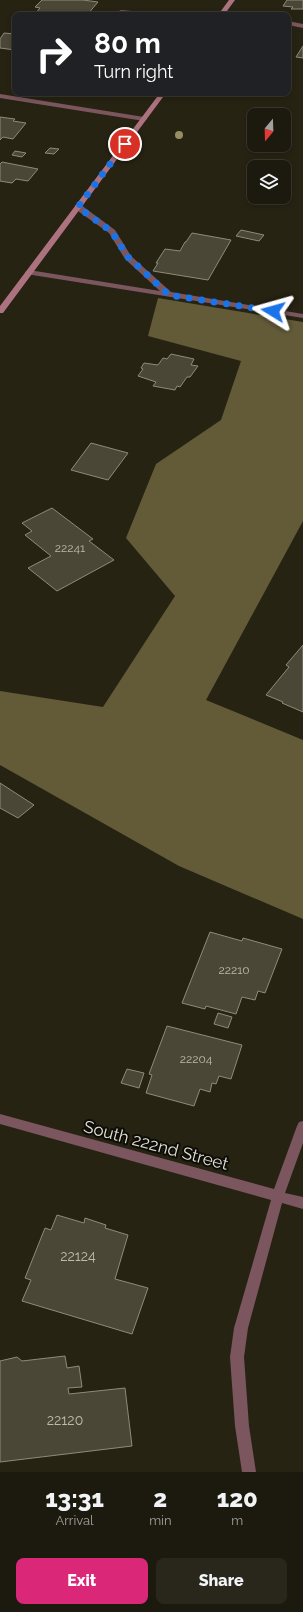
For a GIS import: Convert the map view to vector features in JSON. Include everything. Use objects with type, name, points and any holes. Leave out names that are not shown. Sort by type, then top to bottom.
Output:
[{"type":"street","points":[[223,12],[232,0]]},
{"type":"street","points":[[291,24],[303,26]]},
{"type":"street","points":[[0,96],[144,119]]},
{"type":"street","points":[[0,311],[161,96]]},
{"type":"street","points":[[78,207],[112,232],[128,257],[169,295]]},
{"type":"street","points":[[29,272],[303,316]]},
{"type":"street","name":"South 222nd Street","points":[[0,1119],[303,1203]]},
{"type":"street","points":[[249,1472],[242,1426],[237,1357],[241,1328],[278,1196],[303,1126]]},
{"type":"shaded area","points":[[158,298],[303,322],[303,521],[206,700],[303,740],[303,919],[179,866],[0,765],[0,691],[103,707],[175,596],[126,538],[156,464],[221,420],[241,361],[148,336]]},
{"type":"building","points":[[42,0],[83,0],[98,2],[90,12],[37,12],[40,8],[35,7]]},
{"type":"building","points":[[287,0],[303,0],[303,9],[291,9],[293,7],[283,6]]},
{"type":"building","points":[[4,33],[12,34],[12,50],[0,48],[0,39]]},
{"type":"building","points":[[303,46],[303,58],[296,57]]},
{"type":"building","points":[[0,117],[15,119],[13,121],[26,123],[13,139],[3,137],[0,140]]},
{"type":"building","points":[[50,148],[59,149],[54,154],[45,153]]},
{"type":"building","points":[[15,151],[26,153],[22,157],[12,155]]},
{"type":"building","points":[[2,162],[38,169],[28,181],[16,179],[12,183],[0,181],[0,164]]},
{"type":"building","points":[[241,230],[264,235],[259,241],[236,236]]},
{"type":"building","points":[[192,233],[231,240],[208,280],[153,271],[165,249],[180,251]]},
{"type":"building","points":[[171,354],[194,359],[191,365],[198,366],[180,387],[177,386],[175,390],[153,386],[156,382],[138,376],[143,369],[141,368],[144,363],[158,365],[163,358],[167,359]]},
{"type":"building","points":[[91,443],[128,453],[108,480],[71,470]]},
{"type":"building","points":[[52,508],[93,539],[89,541],[114,560],[57,591],[28,568],[51,556],[25,535],[32,531],[22,523]]},
{"type":"building","points":[[303,645],[303,712],[266,695],[289,667],[286,665]]},
{"type":"building","points":[[0,783],[34,805],[18,818],[0,808]]},
{"type":"building","points":[[210,932],[242,941],[243,938],[282,949],[265,993],[258,991],[255,1000],[242,997],[236,1014],[206,1006],[205,1009],[182,1003]]},
{"type":"building","points":[[218,1013],[232,1017],[228,1028],[214,1024]]},
{"type":"building","points":[[167,1026],[242,1045],[231,1079],[219,1076],[216,1084],[212,1083],[210,1092],[200,1089],[194,1106],[146,1093],[152,1075],[149,1074]]},
{"type":"building","points":[[127,1069],[144,1073],[139,1088],[121,1083]]},
{"type":"building","points":[[57,1215],[84,1223],[85,1218],[106,1225],[105,1228],[128,1235],[115,1279],[148,1288],[132,1334],[22,1301],[31,1280],[25,1278],[45,1228],[51,1230]]},
{"type":"building","points":[[65,1356],[67,1368],[79,1366],[82,1387],[68,1388],[69,1394],[125,1388],[132,1446],[0,1462],[0,1361],[17,1357],[22,1361]]},
{"type":"route","points":[[125,144],[78,207],[112,232],[128,257],[169,295],[273,311]]}]
